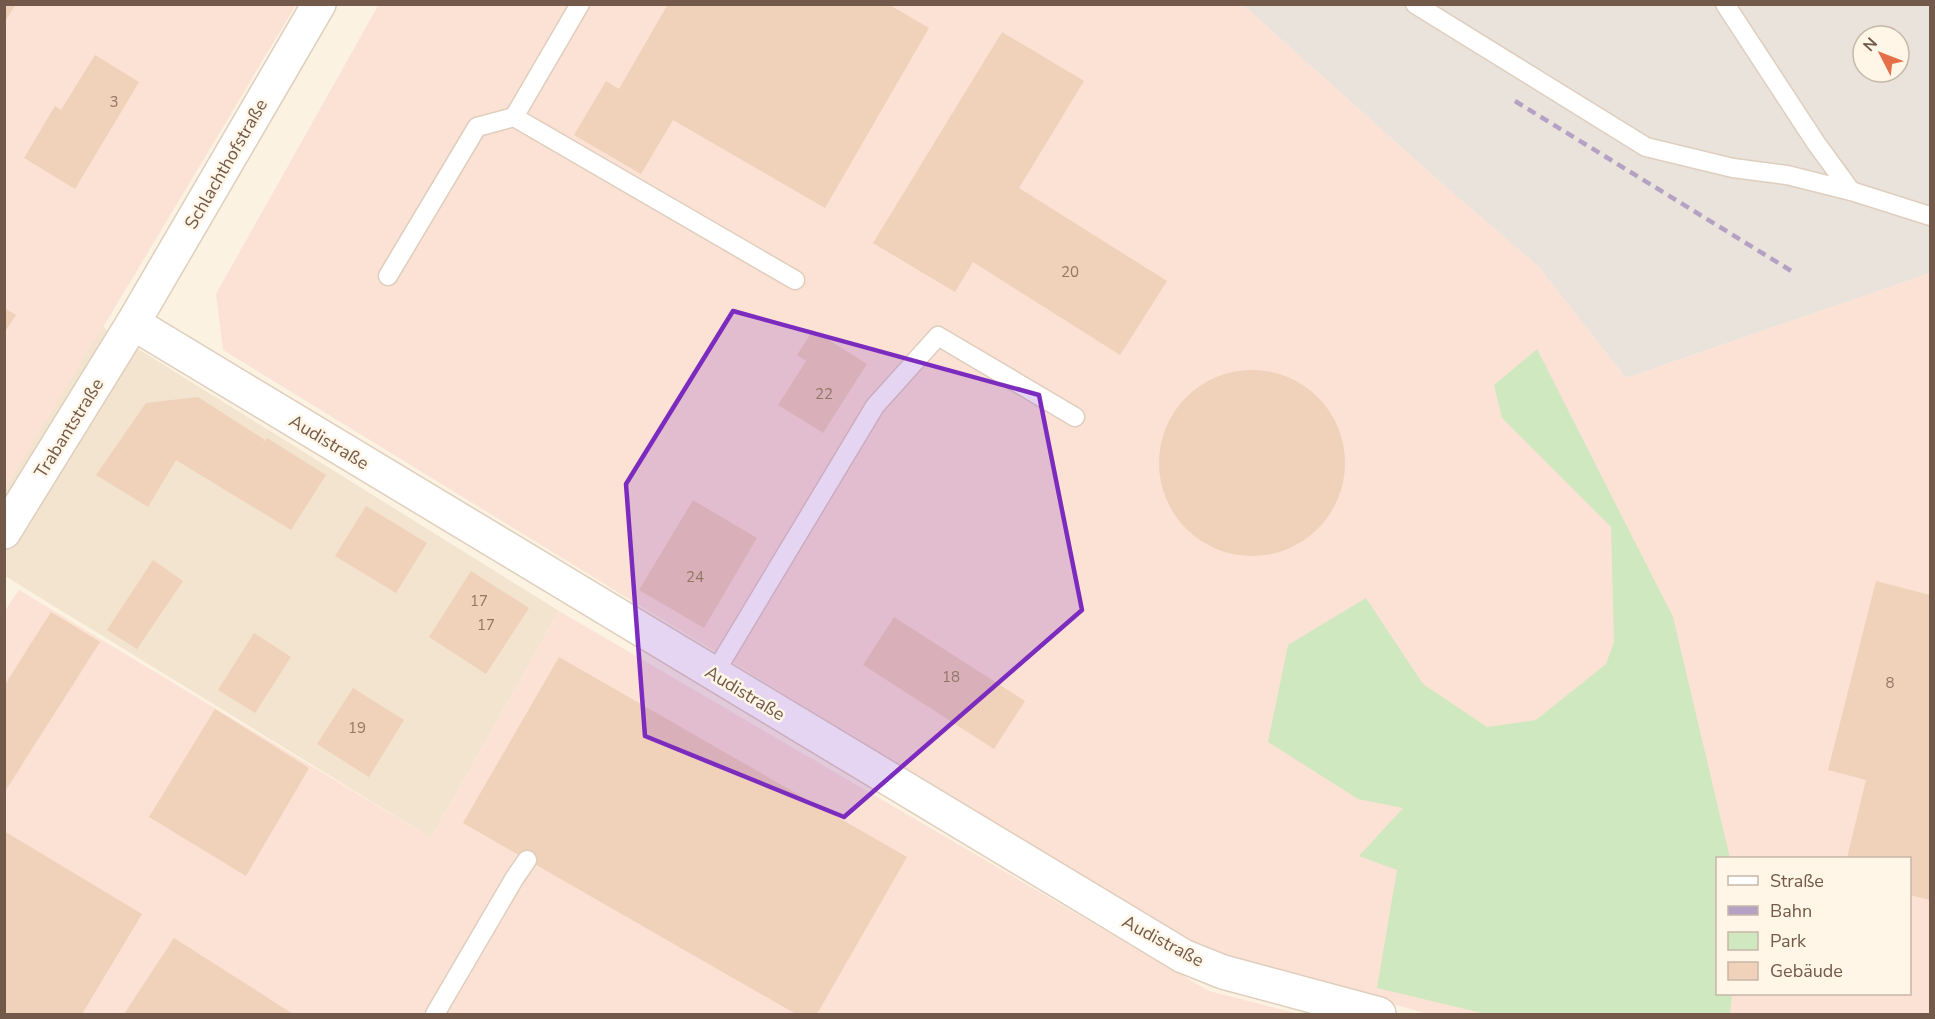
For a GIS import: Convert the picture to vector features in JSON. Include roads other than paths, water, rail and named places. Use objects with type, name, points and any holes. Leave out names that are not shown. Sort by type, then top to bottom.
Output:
[{"type":"street","name":"Schlachthofstraße","points":[[133,323],[319,4]]},
{"type":"street","name":"Trabantstraße","points":[[4,532],[133,323]]},
{"type":"street","name":"Audistraße","points":[[133,323],[1183,956],[1223,972],[1379,1014]]},
{"type":"lane","points":[[388,276],[477,127],[514,117],[580,4]]},
{"type":"lane","points":[[1415,4],[1646,147],[1733,168],[1787,176],[1851,191],[1930,216]]},
{"type":"lane","points":[[1725,4],[1816,143],[1851,191]]},
{"type":"lane","points":[[514,117],[795,280]]},
{"type":"lane","points":[[714,674],[875,406],[938,336],[1075,417]]},
{"type":"lane","points":[[435,1014],[527,860]]},
{"type":"railway","points":[[1515,101],[1793,272]]}]
